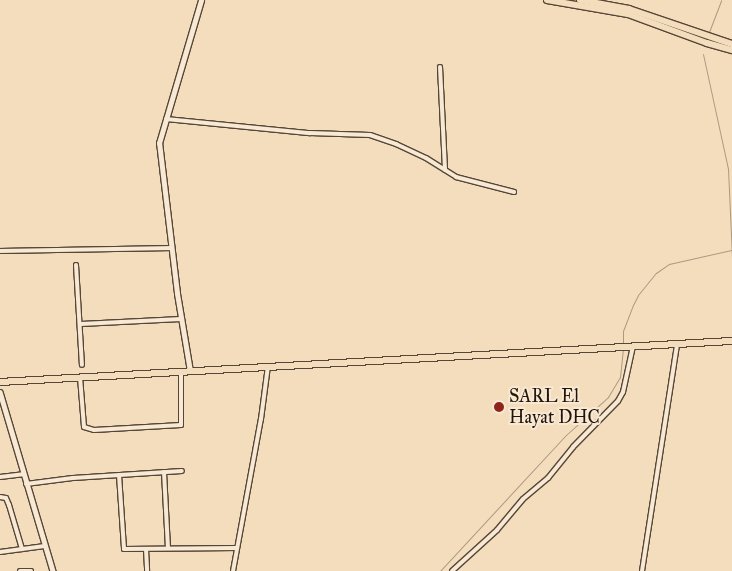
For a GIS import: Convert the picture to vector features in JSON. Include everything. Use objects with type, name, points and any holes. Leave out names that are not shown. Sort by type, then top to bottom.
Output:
[{"type":"highway","points":[[547,0],[628,14],[707,43],[732,50]]},
{"type":"highway","points":[[580,0],[639,12],[709,38],[732,44]]},
{"type":"main road","points":[[190,371],[171,248],[159,143],[202,0]]},
{"type":"main road","points":[[0,382],[732,341]]},
{"type":"street","points":[[440,67],[445,170]]},
{"type":"street","points":[[166,120],[310,133],[370,135],[396,144],[426,158],[456,177],[514,192]]},
{"type":"street","points":[[0,251],[171,248]]},
{"type":"street","points":[[76,265],[82,366]]},
{"type":"street","points":[[81,324],[182,319]]},
{"type":"street","points":[[642,571],[677,344]]},
{"type":"street","points":[[452,571],[496,530],[523,499],[548,478],[573,447],[618,400],[624,392],[627,346]]},
{"type":"street","points":[[233,571],[258,437],[268,366]]},
{"type":"street","points":[[80,377],[84,427],[94,430],[181,424],[181,372]]},
{"type":"street","points":[[0,392],[53,571]]},
{"type":"street","points":[[26,484],[182,471]]},
{"type":"street","points":[[164,472],[168,548]]},
{"type":"street","points":[[0,477],[23,474]]},
{"type":"street","points":[[119,475],[124,549],[237,548]]},
{"type":"street","points":[[0,497],[6,498],[22,549]]},
{"type":"street","points":[[0,552],[46,546]]},
{"type":"street","points":[[146,549],[147,571]]},
{"type":"street","points":[[20,571],[31,571]]},
{"type":"waterway","points":[[709,32],[721,0]]},
{"type":"waterway","points":[[703,54],[728,169],[732,256]]},
{"type":"waterway","points":[[623,344],[623,331],[633,305],[638,295],[656,273],[669,264],[731,250]]},
{"type":"waterway","points":[[440,571],[566,435],[608,397],[620,377],[623,348]]},
{"type":"place","name":"SARL El Hayat DHC","points":[[499,407]]}]
